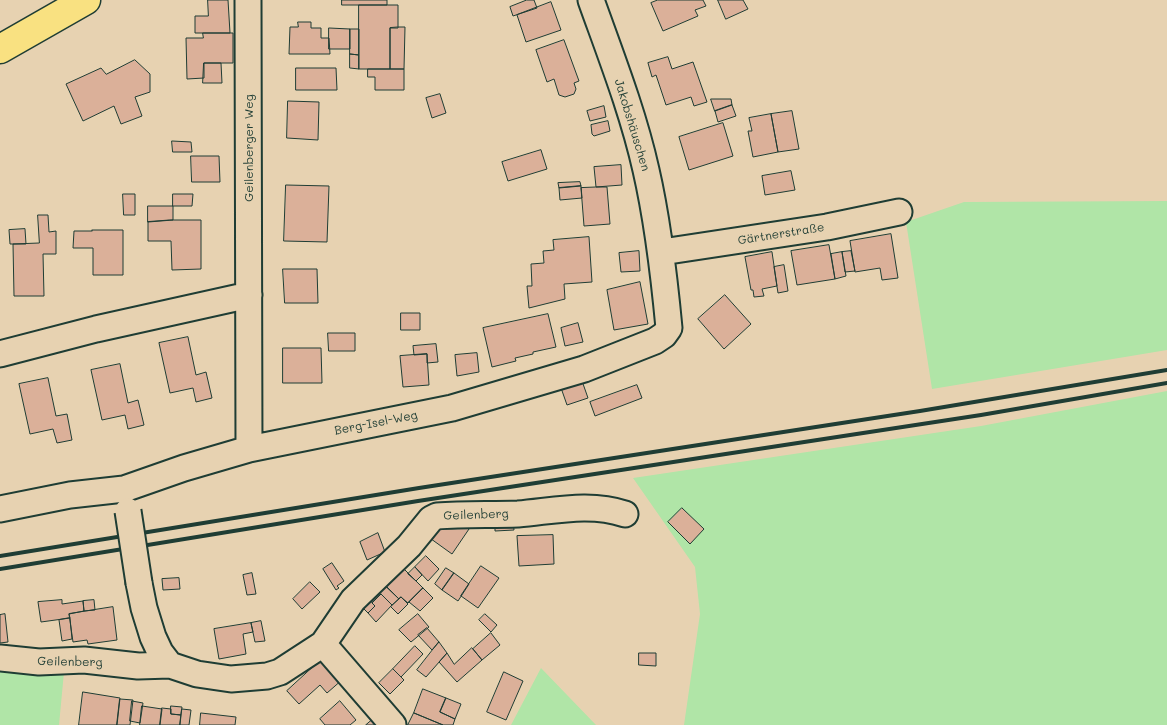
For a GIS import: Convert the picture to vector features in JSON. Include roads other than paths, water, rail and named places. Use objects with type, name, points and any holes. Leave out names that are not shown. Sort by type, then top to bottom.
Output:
[{"type":"main road","points":[[0,49],[86,0]]},
{"type":"street","name":"Geilenberger Weg","points":[[248,0],[249,448]]},
{"type":"street","name":"Jakobshäuschen","points":[[591,0],[636,128],[647,171],[662,252]]},
{"type":"street","name":"Gärtnerstraße","points":[[662,252],[828,227],[899,212]]},
{"type":"street","name":"Berg-Isel-Weg","points":[[0,509],[70,495],[126,500],[184,468],[249,448],[452,408],[584,369],[655,341],[664,335],[669,328],[662,252]]},
{"type":"street","points":[[0,354],[96,329],[249,295]]},
{"type":"street","points":[[126,500],[144,608],[153,637],[160,652],[170,665]]},
{"type":"street","name":"Geilenberg","points":[[0,658],[39,662],[84,660],[138,666],[170,665],[197,674],[231,679],[267,676],[280,672],[323,644],[353,600],[409,546],[431,519],[437,516],[517,514],[594,507],[612,509],[625,514]]},
{"type":"street","points":[[323,644],[393,725]]},
{"type":"railway","points":[[0,556],[419,488],[920,411],[1167,370]]},
{"type":"railway","points":[[0,569],[418,501],[981,415],[1167,383]]}]
